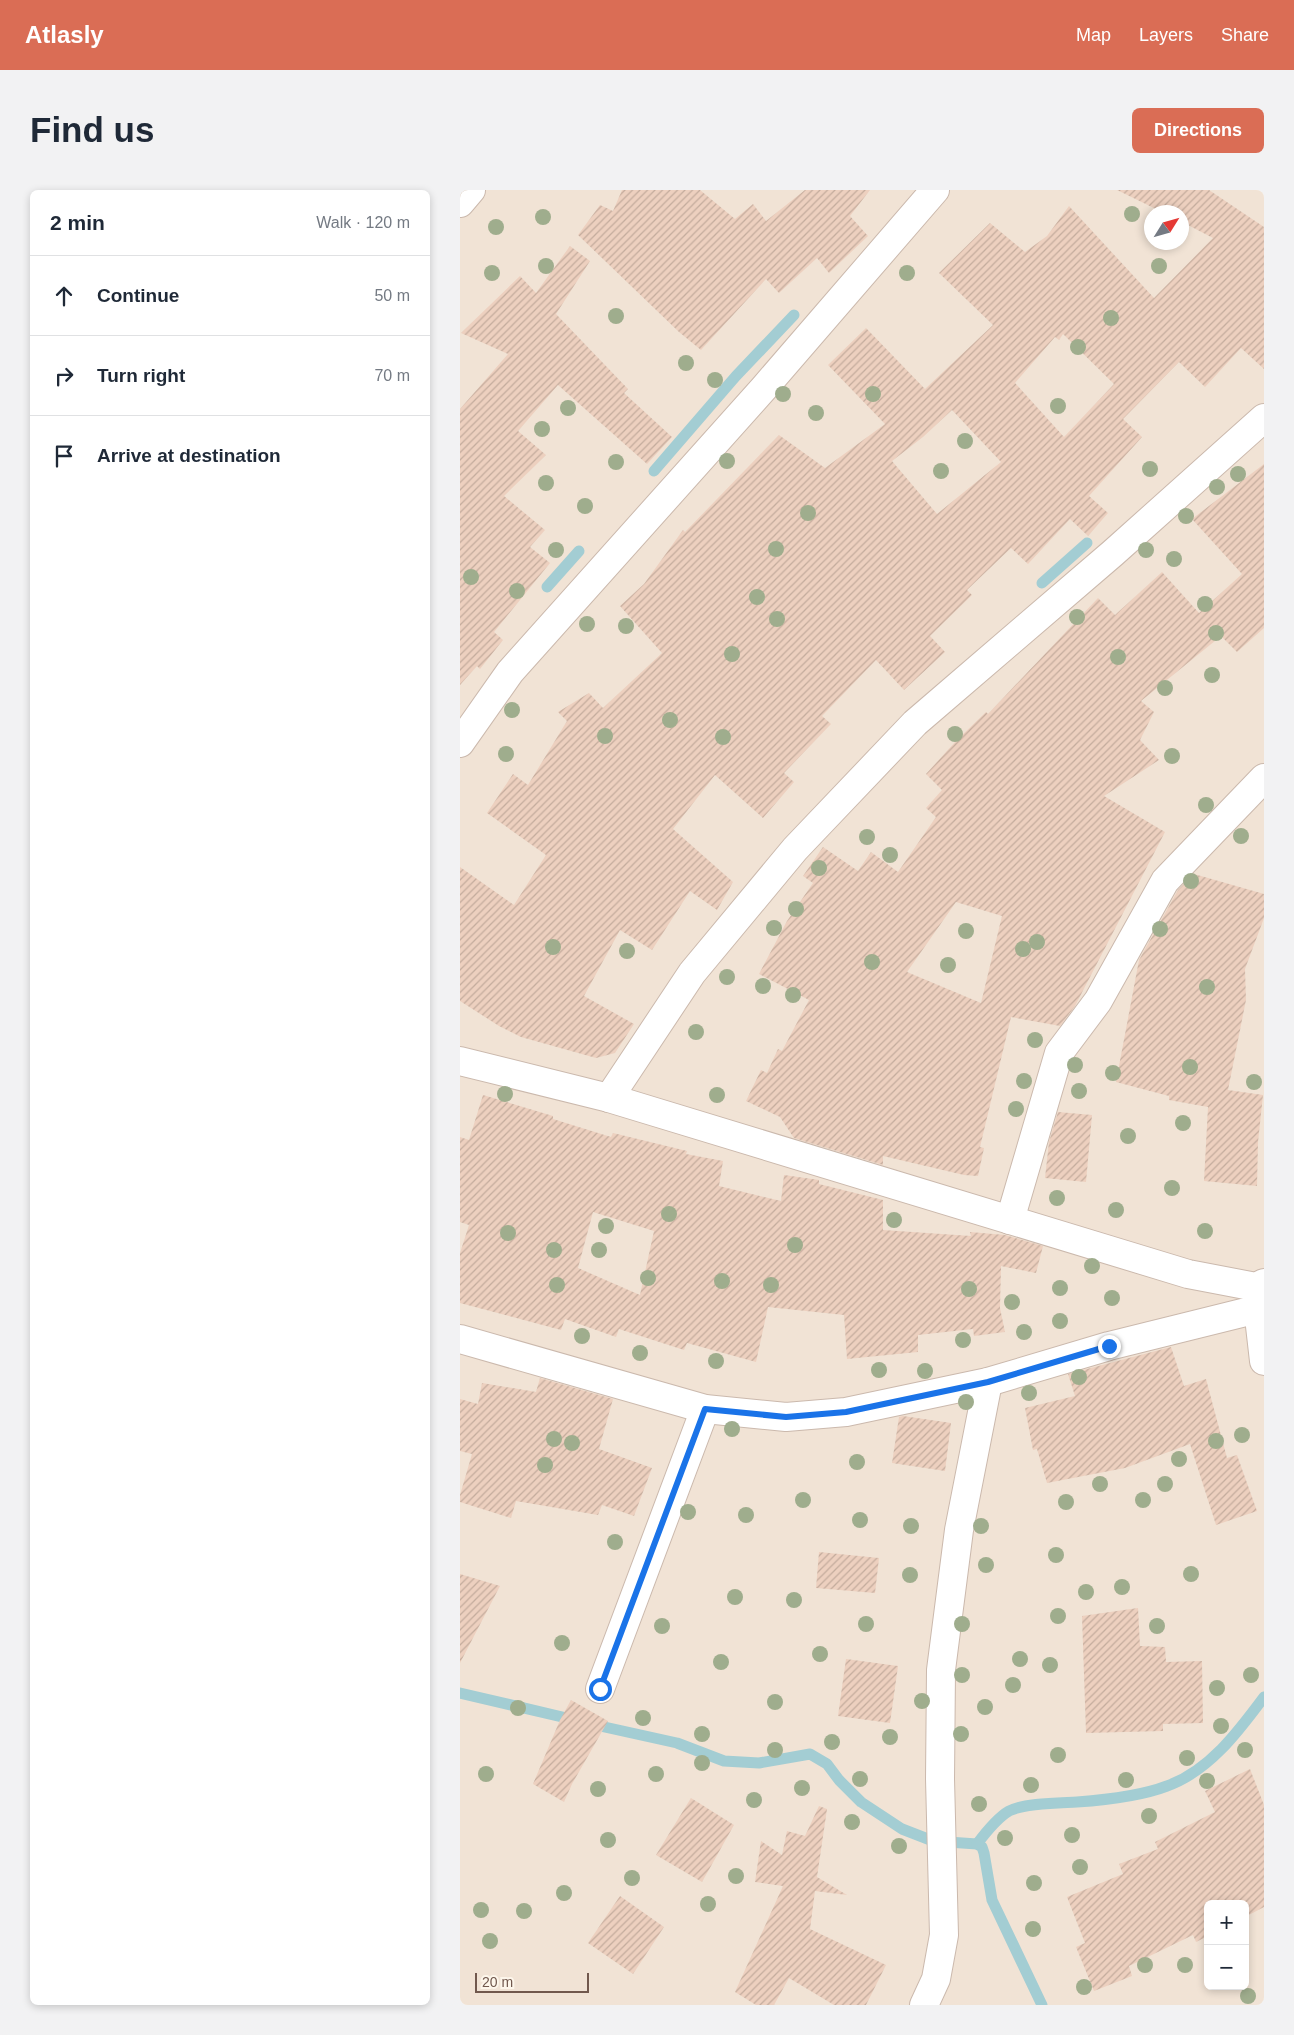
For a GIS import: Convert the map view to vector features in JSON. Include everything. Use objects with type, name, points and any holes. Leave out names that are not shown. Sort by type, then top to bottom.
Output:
[{"type":"street","points":[[460,203],[471,190]]},
{"type":"street","points":[[460,743],[510,672],[764,388],[935,190]]},
{"type":"street","points":[[609,1098],[692,973],[795,849],[915,723],[1106,559],[1264,418]]},
{"type":"street","points":[[1010,1220],[1059,1053],[1098,1001],[1165,881],[1264,778]]},
{"type":"street","points":[[460,1061],[609,1098],[1188,1274],[1259,1293]]},
{"type":"street","points":[[1259,1293],[1264,1361]]},
{"type":"street","points":[[460,1339],[705,1409],[786,1417],[846,1412],[988,1382],[1109,1346],[1259,1293]]},
{"type":"street","points":[[924,2005],[936,1979],[944,1935],[940,1779],[941,1670],[959,1530],[988,1382]]},
{"type":"street","points":[[600,1689],[705,1409]]},
{"type":"shaded area","points":[[460,190],[1264,190],[1264,2005],[460,2005]]},
{"type":"building","points":[[622,190],[700,190],[735,219],[753,204],[766,221],[805,190],[870,190],[850,216],[868,236],[829,273],[817,258],[779,293],[766,279],[701,350],[679,332],[578,235],[600,205],[613,211]]},
{"type":"building","points":[[1117,190],[1209,190],[1264,227],[1264,369],[1241,348],[1205,387],[1179,362],[1123,419],[1142,437],[1089,496],[1108,513],[1088,536],[1070,519],[1028,564],[1011,548],[967,590],[972,595],[930,636],[945,652],[904,690],[876,660],[822,716],[831,724],[784,773],[794,782],[763,818],[715,775],[673,829],[733,882],[717,910],[690,891],[652,950],[620,930],[584,996],[634,1024],[615,1053],[596,1058],[521,1037],[499,1026],[460,1001],[460,867],[514,905],[546,855],[487,813],[513,774],[528,785],[567,721],[558,712],[589,693],[603,708],[662,653],[620,606],[644,584],[683,530],[685,532],[779,435],[825,468],[885,424],[828,365],[866,328],[925,389],[993,325],[939,273],[990,223],[1025,252],[1047,236],[1069,206],[1154,298],[1213,238],[1189,226],[1189,205],[1148,205]],"holes":[[[1063,334],[1114,384],[1064,437],[1015,383],[1055,337],[1059,340]],[[952,410],[1001,462],[937,514],[892,461],[923,437]]]},
{"type":"building","points":[[570,246],[590,261],[556,314],[628,389],[624,393],[672,437],[647,464],[558,385],[518,431],[546,455],[504,496],[545,530],[530,547],[550,563],[494,632],[503,640],[480,669],[477,666],[460,685],[460,409],[508,354],[461,333],[520,276],[536,293]]},
{"type":"building","points":[[1264,464],[1264,628],[1237,652],[1221,636],[1141,701],[1154,712],[1140,740],[1159,760],[1104,796],[1165,832],[1075,1006],[1060,1026],[1011,1017],[980,1147],[984,1148],[978,1176],[964,1175],[883,1156],[883,1165],[794,1138],[780,1117],[746,1101],[761,1070],[767,1073],[778,1049],[782,1051],[809,1000],[759,974],[787,921],[813,883],[803,876],[823,847],[858,871],[871,852],[898,872],[936,817],[926,808],[942,790],[926,774],[956,741],[986,712],[988,714],[1098,598],[1115,615],[1162,572],[1199,613],[1242,574],[1192,519]],"holes":[[[956,902],[1002,916],[981,1003],[907,972]]]},
{"type":"building","points":[[1194,874],[1264,894],[1264,918],[1245,969],[1246,1000],[1228,1090],[1263,1095],[1258,1142],[1257,1186],[1204,1181],[1208,1107],[1169,1100],[1169,1096],[1116,1082],[1139,960],[1178,890]]},
{"type":"building","points":[[483,1095],[553,1116],[553,1119],[611,1137],[613,1133],[687,1151],[686,1154],[723,1161],[719,1186],[781,1201],[784,1175],[819,1180],[819,1184],[883,1200],[883,1230],[971,1236],[970,1232],[1005,1235],[1043,1246],[1036,1273],[1001,1266],[1000,1308],[1005,1332],[974,1336],[973,1329],[918,1335],[918,1352],[847,1359],[844,1315],[768,1307],[756,1362],[687,1343],[684,1350],[619,1329],[616,1337],[565,1319],[561,1330],[460,1303],[460,1253],[469,1225],[460,1222],[460,1137],[469,1140]],"holes":[[[593,1212],[654,1231],[640,1295],[578,1268]]]},
{"type":"building","points":[[1058,1112],[1092,1115],[1086,1182],[1045,1178],[1049,1142]]},
{"type":"building","points":[[1171,1347],[1184,1386],[1206,1379],[1227,1458],[1237,1455],[1257,1511],[1216,1525],[1190,1444],[1125,1468],[1047,1483],[1037,1449],[1033,1450],[1025,1408],[1075,1396],[1068,1374]]},
{"type":"building","points":[[540,1378],[613,1399],[599,1449],[652,1468],[634,1516],[602,1505],[598,1515],[516,1501],[511,1518],[460,1502],[460,1495],[472,1454],[460,1451],[460,1399],[478,1404],[482,1383],[536,1392]]},
{"type":"building","points":[[899,1417],[951,1423],[945,1471],[892,1463]]},
{"type":"building","points":[[819,1552],[879,1558],[875,1593],[816,1588]]},
{"type":"building","points":[[460,1574],[500,1586],[460,1663]]},
{"type":"building","points":[[1138,1608],[1140,1646],[1165,1647],[1166,1662],[1202,1661],[1203,1723],[1163,1724],[1163,1731],[1086,1733],[1082,1616]]},
{"type":"building","points":[[846,1659],[898,1666],[890,1723],[838,1716]]},
{"type":"building","points":[[571,1700],[608,1721],[572,1784],[564,1802],[533,1784],[560,1720]]},
{"type":"building","points":[[1250,1769],[1264,1805],[1264,1907],[1249,1915],[1249,1900],[1204,1900],[1204,1938],[1196,1942],[1193,1935],[1129,1966],[1132,1976],[1094,1991],[1076,1947],[1085,1943],[1067,1897],[1123,1874],[1119,1864],[1158,1849],[1155,1842],[1215,1812],[1205,1791]]},
{"type":"building","points":[[691,1798],[734,1825],[702,1882],[656,1855]]},
{"type":"building","points":[[819,1806],[827,1809],[817,1877],[847,1895],[815,1891],[810,1929],[886,1965],[866,2005],[834,2005],[789,1978],[774,2005],[756,2005],[735,1992],[783,1886],[755,1882],[761,1841],[782,1855],[787,1831],[805,1836]]},
{"type":"building","points":[[620,1896],[664,1927],[633,1974],[588,1943]]},
{"type":"waterway","points":[[654,471],[736,376],[794,315]]},
{"type":"waterway","points":[[1042,583],[1087,543]]},
{"type":"waterway","points":[[547,587],[579,551]]},
{"type":"waterway","points":[[460,1693],[575,1720]]},
{"type":"waterway","points":[[977,1844],[1000,1817],[1016,1808],[1123,1797],[1167,1786],[1182,1779],[1196,1771],[1221,1749],[1244,1724],[1264,1697]]},
{"type":"waterway","points":[[591,1724],[677,1743],[724,1761],[759,1763],[810,1754],[827,1764],[839,1780],[861,1802],[902,1829],[933,1841],[977,1844],[982,1847],[992,1900],[1042,2005]]},
{"type":"route","points":[[600,1689],[705,1409],[786,1417],[846,1412],[988,1382],[1109,1346]]}]
